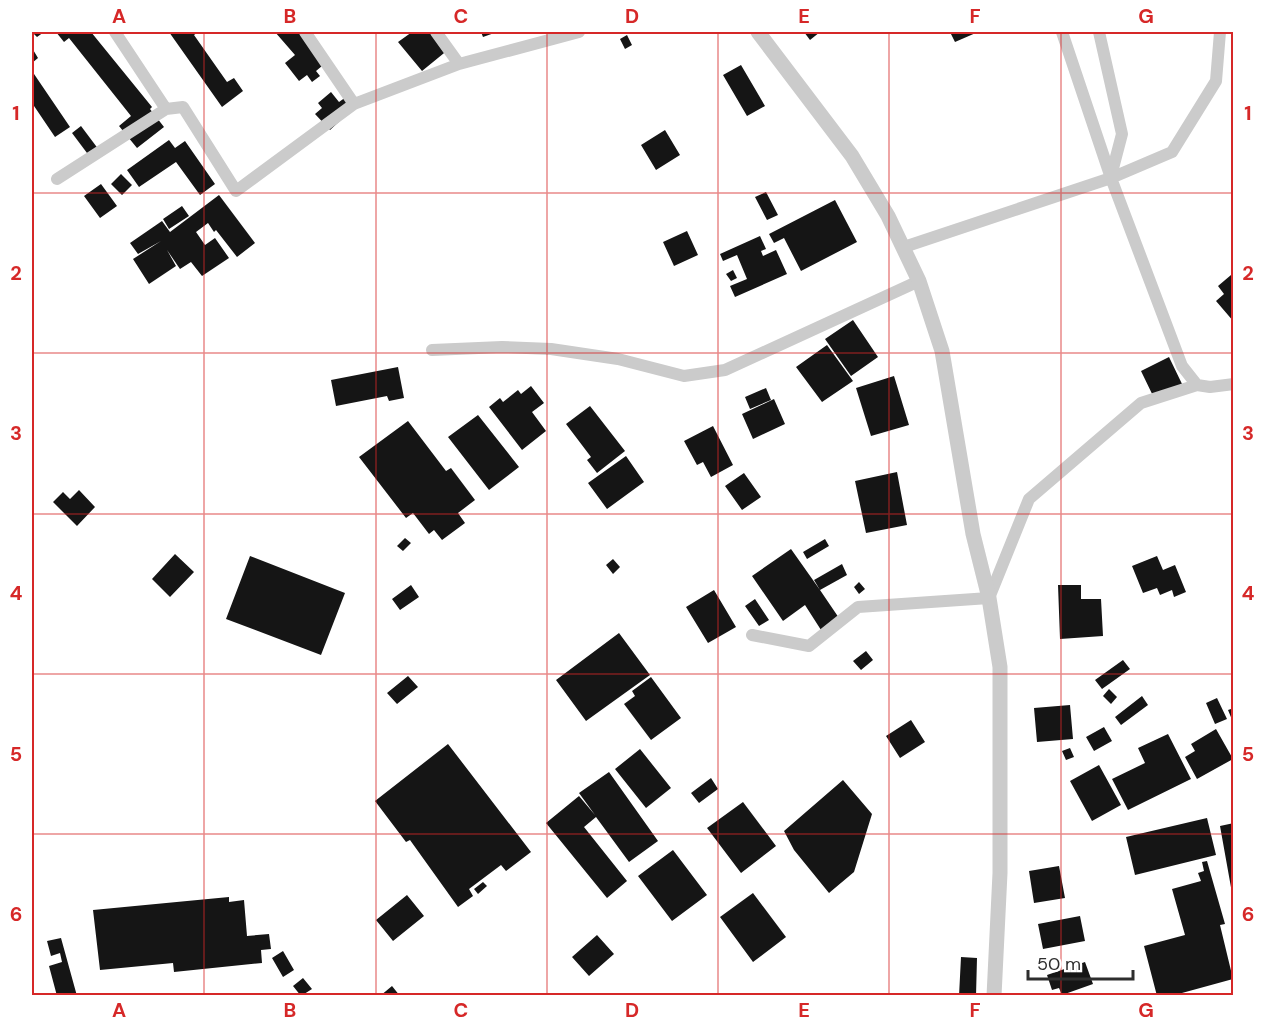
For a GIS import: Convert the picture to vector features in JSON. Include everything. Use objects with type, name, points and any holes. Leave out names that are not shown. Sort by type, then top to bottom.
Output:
[{"type":"street","points":[[115,32],[166,108]]},
{"type":"street","points":[[305,32],[354,104]]},
{"type":"street","points":[[436,32],[459,64]]},
{"type":"street","points":[[57,179],[166,108],[183,107],[236,191],[354,104],[459,64],[579,32]]},
{"type":"street","points":[[758,32],[852,156],[904,247],[919,281],[942,351],[973,534],[998,645],[1001,688],[1000,873],[994,996]]},
{"type":"street","points":[[1062,32],[1111,177],[1182,366],[1197,385]]},
{"type":"street","points":[[1099,32],[1122,134],[1111,177]]},
{"type":"street","points":[[904,247],[1111,177],[1172,152],[1216,81],[1220,32]]},
{"type":"street","points":[[432,350],[502,347],[551,349],[618,359],[684,376],[725,370],[919,281]]},
{"type":"street","points":[[989,598],[1029,499],[1141,403],[1197,385],[1233,384]]},
{"type":"street","points":[[752,635],[809,646],[858,607],[989,598]]},
{"type":"building","points":[[32,32],[44,32],[37,37]]},
{"type":"building","points":[[56,32],[91,32],[152,107],[150,109],[164,127],[137,148],[119,126],[131,116],[69,38],[64,42]]},
{"type":"building","points":[[169,32],[198,32],[194,35],[227,82],[234,78],[243,91],[222,107]]},
{"type":"building","points":[[275,32],[303,32],[328,61],[316,71],[320,76],[312,82],[307,75],[299,81],[285,63],[295,55]]},
{"type":"building","points":[[412,32],[434,32],[449,49],[422,71],[398,42]]},
{"type":"building","points":[[481,32],[497,32],[483,37]]},
{"type":"building","points":[[804,32],[820,32],[810,40]]},
{"type":"building","points":[[950,32],[978,32],[955,42]]},
{"type":"building","points":[[627,35],[632,45],[625,49],[620,39]]},
{"type":"building","points":[[32,48],[38,58],[32,63]]},
{"type":"building","points":[[741,65],[765,106],[747,116],[723,75]]},
{"type":"building","points":[[32,71],[70,127],[55,137],[32,103]]},
{"type":"building","points":[[331,92],[339,102],[346,97],[355,107],[330,130],[315,114],[322,108],[318,103]]},
{"type":"building","points":[[81,126],[99,150],[90,157],[72,133]]},
{"type":"building","points":[[665,130],[680,155],[656,170],[641,145]]},
{"type":"building","points":[[169,140],[175,148],[185,141],[215,184],[200,195],[176,162],[139,187],[127,170]]},
{"type":"building","points":[[121,174],[132,185],[122,195],[111,184]]},
{"type":"building","points":[[101,184],[117,206],[100,218],[84,196]]},
{"type":"building","points":[[766,192],[778,215],[767,220],[755,197]]},
{"type":"building","points":[[219,195],[255,243],[237,257],[208,223],[196,232],[205,245],[215,238],[229,258],[202,276],[191,262],[180,269],[167,250],[176,266],[149,284],[133,259],[161,241],[138,254],[130,243],[162,221],[170,232]]},
{"type":"building","points":[[835,200],[857,242],[801,271],[784,238],[774,243],[769,234]]},
{"type":"building","points":[[182,206],[189,216],[169,229],[163,219]]},
{"type":"building","points":[[687,231],[698,255],[674,266],[663,242]]},
{"type":"building","points":[[760,236],[766,249],[761,251],[763,256],[776,250],[787,274],[735,297],[730,286],[747,279],[737,255],[723,261],[720,254]]},
{"type":"building","points":[[733,270],[737,278],[731,281],[726,274]]},
{"type":"building","points":[[1231,275],[1234,278],[1234,322],[1216,301],[1224,294],[1218,286]]},
{"type":"building","points":[[853,320],[878,357],[851,376],[825,339]]},
{"type":"building","points":[[827,345],[853,381],[822,402],[796,367]]},
{"type":"building","points":[[1169,357],[1183,386],[1155,400],[1141,371]]},
{"type":"building","points":[[398,367],[404,398],[389,401],[387,396],[336,406],[331,380]]},
{"type":"building","points":[[894,376],[909,425],[871,436],[856,388]]},
{"type":"building","points":[[531,386],[544,403],[532,412],[546,431],[522,450],[489,407],[500,398],[503,402],[518,390],[521,394]]},
{"type":"building","points":[[766,388],[771,400],[750,409],[745,397]]},
{"type":"building","points":[[774,399],[785,424],[753,439],[742,414]]},
{"type":"building","points":[[590,406],[625,451],[597,473],[587,460],[591,457],[566,424]]},
{"type":"building","points":[[478,415],[519,467],[489,490],[448,437]]},
{"type":"building","points":[[408,421],[446,471],[451,468],[475,500],[458,513],[465,523],[442,540],[434,530],[429,534],[413,513],[406,518],[359,457]]},
{"type":"building","points":[[713,426],[733,465],[711,477],[703,462],[697,465],[684,441]]},
{"type":"building","points":[[626,456],[644,482],[607,509],[588,483]]},
{"type":"building","points":[[897,472],[907,525],[866,533],[855,481]]},
{"type":"building","points":[[744,473],[761,497],[742,510],[725,486]]},
{"type":"building","points":[[79,490],[95,507],[77,526],[53,502],[63,492],[70,499]]},
{"type":"building","points":[[405,538],[411,543],[403,551],[397,546]]},
{"type":"building","points":[[825,539],[829,546],[807,559],[803,552]]},
{"type":"building","points":[[791,549],[839,618],[821,630],[805,605],[783,621],[752,576]]},
{"type":"building","points":[[175,554],[194,572],[170,597],[152,579]]},
{"type":"building","points":[[250,556],[345,593],[321,655],[226,619]]},
{"type":"building","points":[[1157,556],[1163,570],[1175,565],[1186,592],[1174,597],[1172,590],[1160,595],[1157,588],[1143,593],[1132,566]]},
{"type":"building","points":[[613,559],[620,567],[613,574],[606,565]]},
{"type":"building","points":[[842,564],[847,575],[820,590],[814,580]]},
{"type":"building","points":[[859,582],[865,589],[859,594],[854,587]]},
{"type":"building","points":[[411,585],[419,597],[400,610],[392,599]]},
{"type":"building","points":[[1058,585],[1081,585],[1081,599],[1101,599],[1103,636],[1060,639]]},
{"type":"building","points":[[714,590],[736,627],[708,643],[686,607]]},
{"type":"building","points":[[755,599],[769,620],[759,626],[745,606]]},
{"type":"building","points":[[619,633],[650,675],[586,721],[556,680]]},
{"type":"building","points":[[866,651],[873,660],[861,670],[853,661]]},
{"type":"building","points":[[1123,660],[1130,669],[1102,689],[1095,680]]},
{"type":"building","points":[[408,676],[418,687],[397,704],[387,693]]},
{"type":"building","points":[[651,677],[681,718],[651,740],[624,704],[635,696],[632,691]]},
{"type":"building","points":[[1109,689],[1117,697],[1111,704],[1103,696]]},
{"type":"building","points":[[1142,696],[1148,705],[1121,725],[1115,717]]},
{"type":"building","points":[[1217,698],[1227,719],[1215,724],[1206,703]]},
{"type":"building","points":[[1070,705],[1073,739],[1037,742],[1034,708]]},
{"type":"building","points":[[1234,708],[1234,722],[1233,722],[1228,710]]},
{"type":"building","points":[[911,720],[925,742],[900,758],[886,736]]},
{"type":"building","points":[[1104,727],[1112,741],[1094,751],[1086,737]]},
{"type":"building","points":[[1216,729],[1233,759],[1197,779],[1185,757],[1195,751],[1191,744]]},
{"type":"building","points":[[1168,734],[1191,779],[1128,810],[1112,779],[1145,763],[1138,748]]},
{"type":"building","points":[[448,744],[531,852],[506,871],[501,865],[469,889],[473,896],[458,907],[410,840],[406,842],[375,801]]},
{"type":"building","points":[[1070,748],[1074,757],[1066,760],[1062,751]]},
{"type":"building","points":[[640,749],[671,788],[646,808],[615,769]]},
{"type":"building","points":[[1099,765],[1121,805],[1092,821],[1070,781]]},
{"type":"building","points":[[609,772],[658,841],[629,862],[596,817],[584,827],[627,881],[607,898],[546,823],[579,796],[595,815],[579,793]]},
{"type":"building","points":[[711,778],[718,789],[699,803],[691,793]]},
{"type":"building","points":[[843,780],[872,814],[854,872],[829,893],[794,850],[784,831]]},
{"type":"building","points":[[743,802],[776,846],[741,873],[707,828]]},
{"type":"building","points":[[1207,818],[1216,855],[1135,875],[1126,837]]},
{"type":"building","points":[[1234,823],[1234,893],[1232,893],[1220,826]]},
{"type":"building","points":[[673,850],[707,895],[672,921],[638,876]]},
{"type":"building","points":[[1207,861],[1225,924],[1220,925],[1233,979],[1171,996],[1157,996],[1144,946],[1185,935],[1172,889],[1201,881],[1198,873],[1204,871],[1202,862]]},
{"type":"building","points":[[1059,866],[1065,898],[1034,903],[1029,871]]},
{"type":"building","points":[[483,882],[487,886],[478,894],[474,889]]},
{"type":"building","points":[[753,893],[786,937],[753,962],[720,917]]},
{"type":"building","points":[[407,895],[424,916],[393,941],[376,920]]},
{"type":"building","points":[[229,897],[229,902],[244,900],[247,936],[269,934],[271,949],[261,950],[262,963],[174,972],[173,963],[100,970],[93,910]]},
{"type":"building","points":[[1080,916],[1085,941],[1043,949],[1038,924]]},
{"type":"building","points":[[597,935],[614,954],[589,976],[572,957]]},
{"type":"building","points":[[61,938],[77,996],[57,996],[49,966],[62,962],[60,953],[51,956],[47,941]]},
{"type":"building","points":[[283,951],[294,970],[283,977],[272,958]]},
{"type":"building","points":[[961,957],[977,958],[976,996],[959,996]]},
{"type":"building","points":[[1085,962],[1093,984],[1062,995],[1059,988],[1052,990],[1047,975]]},
{"type":"building","points":[[303,978],[312,989],[301,996],[293,986]]},
{"type":"building","points":[[392,986],[400,996],[380,996]]}]
